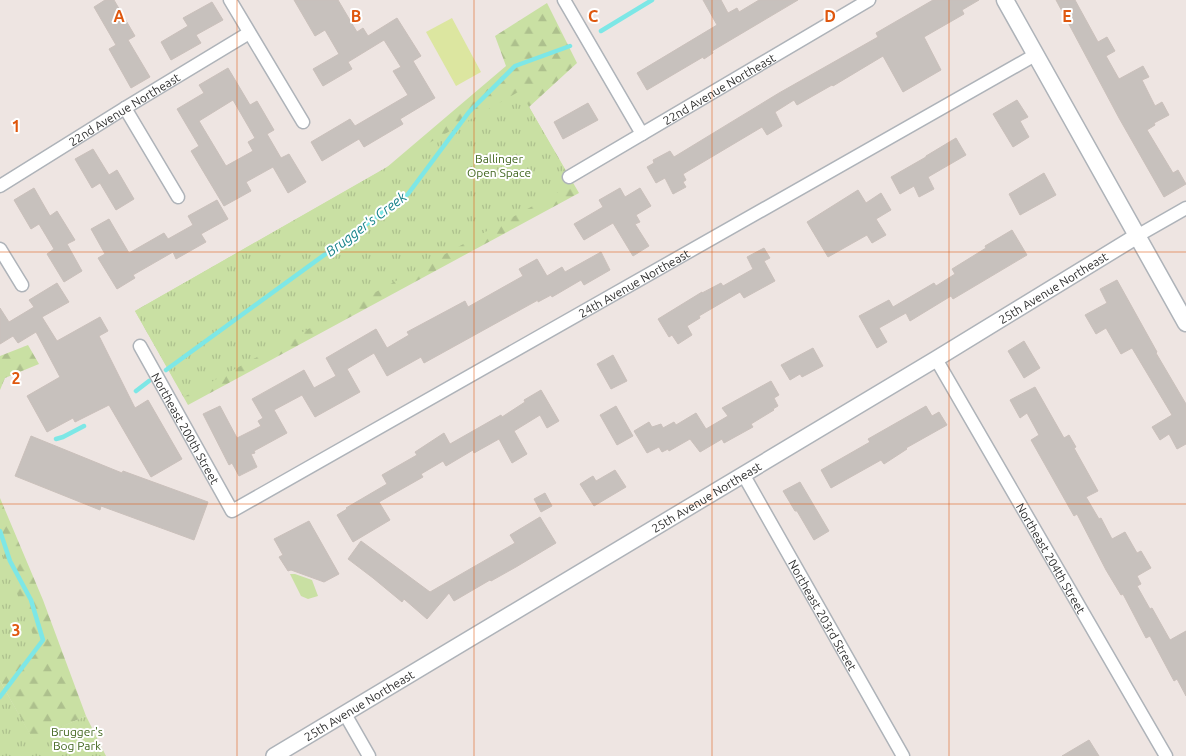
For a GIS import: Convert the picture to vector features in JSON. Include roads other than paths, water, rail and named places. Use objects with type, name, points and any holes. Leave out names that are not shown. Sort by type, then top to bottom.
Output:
[{"type":"main road","points":[[1005,0],[1186,324]]},
{"type":"street","points":[[230,0],[303,122]]},
{"type":"street","points":[[564,0],[642,134]]},
{"type":"street","name":"22nd Avenue Northeast","points":[[569,176],[868,0]]},
{"type":"street","name":"22nd Avenue Northeast","points":[[0,186],[249,33]]},
{"type":"street","name":"24th Avenue Northeast","points":[[232,511],[1035,55]]},
{"type":"street","points":[[125,108],[178,197]]},
{"type":"street","points":[[1137,236],[1186,208]]},
{"type":"street","name":"25th Avenue Northeast","points":[[274,756],[936,359],[1137,236]]},
{"type":"street","points":[[0,249],[22,284]]},
{"type":"street","name":"Northeast 200th Street","points":[[140,346],[232,511]]},
{"type":"street","name":"Northeast 204th Street","points":[[936,359],[1166,756]]},
{"type":"street","name":"Northeast 203rd Street","points":[[743,474],[903,756]]},
{"type":"street","points":[[345,714],[369,756]]},
{"type":"waterway","name":"Brugger's Creek","points":[[601,31],[652,0]]},
{"type":"waterway","name":"Brugger's Creek","points":[[166,370],[408,194],[469,112],[515,66],[570,46]]},
{"type":"waterway","name":"Brugger's Creek","points":[[136,391],[149,381]]},
{"type":"waterway","name":"Brugger's Creek","points":[[56,439],[84,426]]},
{"type":"waterway","name":"Brugger's Creek","points":[[0,531],[10,561],[31,600],[43,640],[0,697]]},
{"type":"park label","name":"Ballinger Open Space","points":[[499,165]]},
{"type":"park label","name":"Brugger's Bog Park","points":[[77,738]]}]
